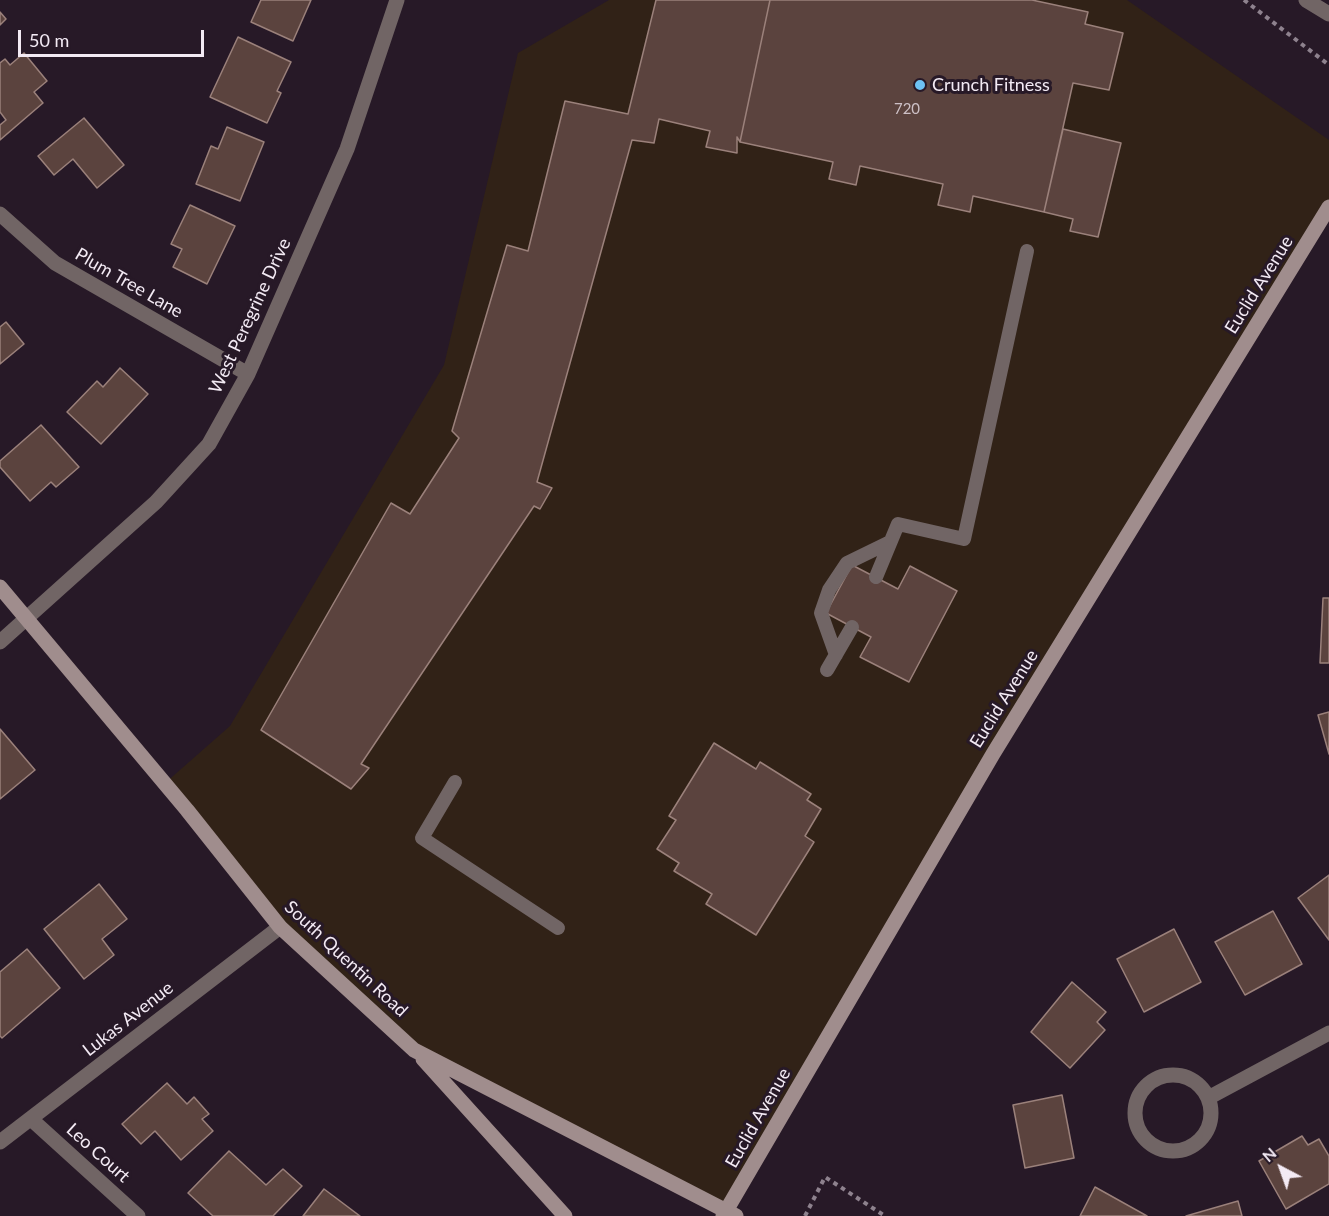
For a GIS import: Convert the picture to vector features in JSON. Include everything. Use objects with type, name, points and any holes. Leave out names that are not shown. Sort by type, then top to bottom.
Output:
[{"type":"main road","name":"Euclid Avenue","points":[[728,1214],[993,754],[1329,207]]},
{"type":"main road","name":"South Quentin Road","points":[[0,587],[187,810],[280,927],[414,1050],[728,1214]]},
{"type":"main road","points":[[414,1050],[565,1216]]},
{"type":"street","name":"West Peregrine Drive","points":[[0,642],[156,502],[209,444],[248,374],[346,149],[397,0]]},
{"type":"street","points":[[1306,0],[1329,14]]},
{"type":"street","name":"Plum Tree Lane","points":[[0,214],[55,263],[248,374]]},
{"type":"street","name":"Lukas Avenue","points":[[0,1142],[280,927]]},
{"type":"street","points":[[1208,1098],[1329,1033]]},
{"type":"street","points":[[1173,1074],[1188,1077],[1200,1085],[1208,1098],[1212,1113],[1209,1127],[1200,1140],[1188,1148],[1173,1151],[1159,1148],[1146,1140],[1138,1128],[1135,1113],[1138,1098],[1146,1086],[1159,1078],[1173,1074]]},
{"type":"street","name":"Leo Court","points":[[31,1119],[138,1216]]},
{"type":"lane","points":[[876,577],[898,524],[964,539],[1027,251]]},
{"type":"lane","points":[[836,655],[820,613],[830,590],[847,563],[890,542]]},
{"type":"lane","points":[[827,670],[852,627]]},
{"type":"lane","points":[[454,782],[422,838],[558,928]]},
{"type":"path","points":[[1244,0],[1329,65]]},
{"type":"path","points":[[805,1216],[825,1177],[885,1216]]},
{"type":"shaded area","points":[[609,0],[1127,0],[1329,140],[1329,207],[726,1210],[414,1050],[280,927],[164,784],[230,726],[444,365],[518,53]]},
{"type":"building","points":[[261,0],[311,0],[293,41],[251,22]]},
{"type":"building","points":[[656,0],[770,0],[740,142],[737,137],[737,153],[706,147],[710,131],[659,119],[654,143],[632,140],[537,482],[552,488],[540,509],[534,506],[361,764],[369,768],[351,789],[261,730],[391,503],[410,514],[459,438],[452,431],[507,245],[528,251],[565,101],[628,114]]},
{"type":"building","points":[[770,0],[1032,0],[1088,12],[1085,24],[1123,33],[1109,90],[1073,83],[1044,212],[973,196],[970,212],[938,205],[943,184],[860,166],[856,185],[829,179],[833,162],[740,142]]},
{"type":"building","points":[[0,12],[6,19],[0,25]]},
{"type":"building","points":[[238,37],[291,62],[277,91],[281,93],[267,123],[210,97]]},
{"type":"building","points":[[24,53],[47,81],[34,92],[43,103],[0,140],[0,125],[6,120],[0,112],[0,63],[5,59],[10,65]]},
{"type":"building","points":[[84,118],[124,165],[97,188],[73,159],[54,175],[38,156]]},
{"type":"building","points":[[227,127],[264,142],[240,201],[196,184],[211,146],[218,149]]},
{"type":"building","points":[[1063,129],[1121,143],[1098,237],[1070,231],[1073,219],[1044,212]]},
{"type":"building","points":[[190,205],[235,226],[207,284],[173,267],[182,249],[171,244]]},
{"type":"building","points":[[6,322],[24,344],[0,364],[0,327]]},
{"type":"building","points":[[120,368],[148,394],[101,444],[67,412],[97,381],[103,387]]},
{"type":"building","points":[[41,425],[79,467],[56,487],[51,482],[30,501],[0,467],[0,461]]},
{"type":"building","points":[[852,565],[898,589],[910,566],[957,591],[909,682],[860,657],[871,637],[826,613]]},
{"type":"building","points":[[1323,598],[1329,598],[1329,663],[1320,663]]},
{"type":"building","points":[[1329,712],[1329,754],[1318,715]]},
{"type":"building","points":[[0,729],[35,770],[0,799]]},
{"type":"building","points":[[714,743],[756,769],[760,762],[811,794],[807,800],[821,809],[805,836],[814,842],[756,935],[706,904],[712,894],[674,871],[679,863],[657,849],[676,820],[669,816]]},
{"type":"building","points":[[1329,875],[1329,940],[1298,898]]},
{"type":"building","points":[[99,884],[127,919],[102,939],[114,955],[84,979],[44,929]]},
{"type":"building","points":[[1273,911],[1302,964],[1245,995],[1215,942]]},
{"type":"building","points":[[1174,929],[1201,982],[1144,1012],[1117,959]]},
{"type":"building","points":[[27,949],[60,988],[2,1038],[0,1036],[0,972]]},
{"type":"building","points":[[1072,982],[1106,1012],[1097,1022],[1105,1030],[1070,1068],[1031,1032]]},
{"type":"building","points":[[167,1083],[187,1104],[194,1097],[209,1114],[202,1119],[213,1131],[181,1160],[155,1131],[141,1144],[122,1124]]},
{"type":"building","points":[[1062,1095],[1074,1158],[1025,1168],[1013,1105]]},
{"type":"building","points":[[1302,1136],[1308,1145],[1319,1139],[1329,1156],[1329,1184],[1286,1209],[1259,1161]]},
{"type":"building","points":[[229,1151],[266,1185],[283,1169],[302,1186],[273,1216],[213,1216],[188,1193]]},
{"type":"building","points":[[1095,1187],[1147,1216],[1080,1216]]},
{"type":"building","points":[[324,1189],[360,1216],[303,1216]]},
{"type":"building","points":[[1238,1201],[1242,1216],[1186,1216]]},
{"type":"place","name":"Crunch Fitness","points":[[920,85]]}]
